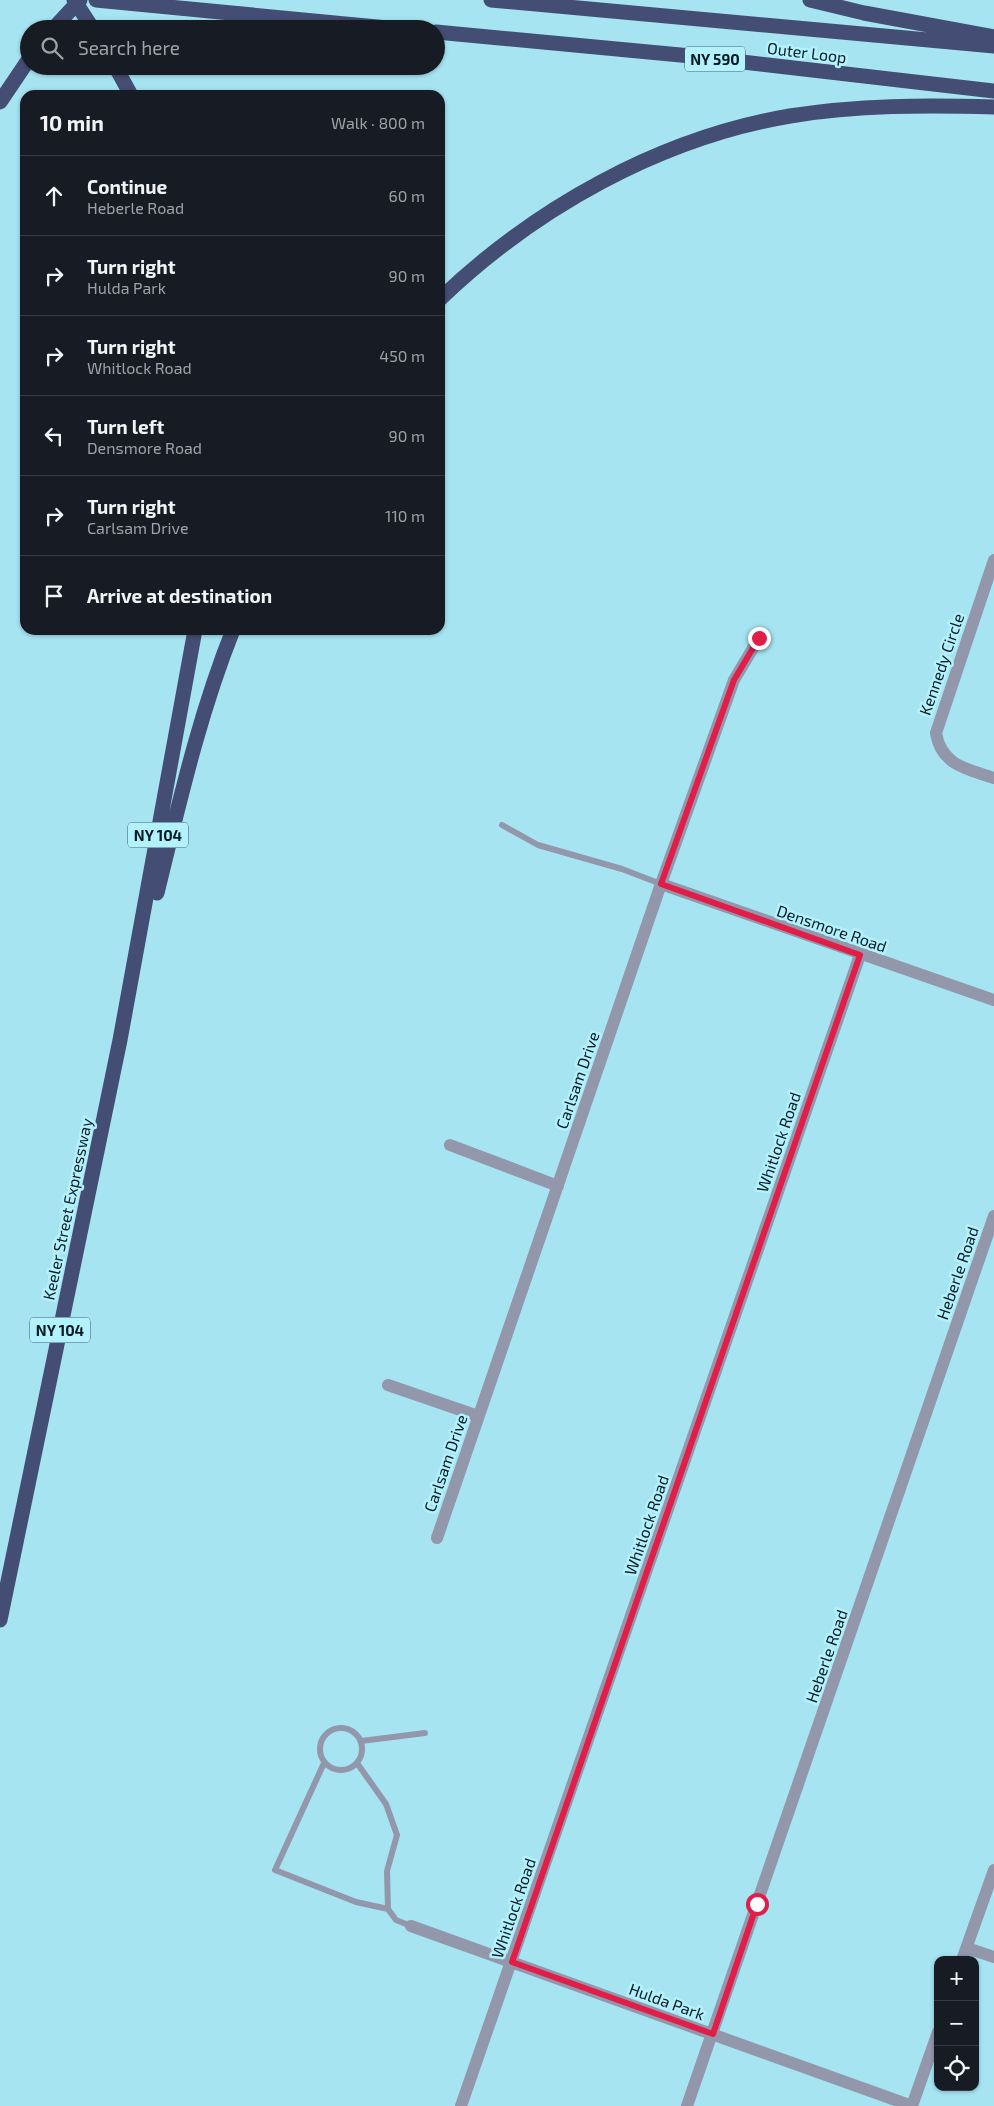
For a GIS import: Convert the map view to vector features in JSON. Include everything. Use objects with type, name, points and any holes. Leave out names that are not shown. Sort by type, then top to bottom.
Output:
[{"type":"highway","points":[[74,0],[87,20]]},
{"type":"highway","points":[[61,20],[80,0]]},
{"type":"highway","points":[[96,0],[300,20]]},
{"type":"highway","name":"Outer Loop","points":[[491,0],[994,46]]},
{"type":"highway","points":[[810,0],[864,13],[994,37]]},
{"type":"highway","name":"Outer Loop","points":[[445,33],[691,56],[994,90]]},
{"type":"highway","points":[[0,102],[20,72]]},
{"type":"highway","points":[[120,75],[128,90]]},
{"type":"highway","points":[[445,295],[500,248],[548,214],[615,176],[686,145],[789,116],[837,110],[905,105],[994,107]]},
{"type":"highway","name":"NY 104","points":[[120,1040],[194,635]]},
{"type":"highway","points":[[120,1040],[190,759],[206,704],[231,635]]},
{"type":"highway","name":"Keeler Street Expressway","points":[[0,1620],[120,1040]]},
{"type":"street","name":"Kennedy Circle","points":[[994,560],[936,733],[943,753],[952,762],[994,778]]},
{"type":"street","name":"Carlsam Drive","points":[[437,1538],[661,884],[734,680],[759,638]]},
{"type":"street","name":"Densmore Road","points":[[661,884],[860,955],[994,1000]]},
{"type":"street","name":"Whitlock Road","points":[[461,2106],[860,955]]},
{"type":"street","points":[[450,1145],[558,1186]]},
{"type":"street","name":"Heberle Road","points":[[687,2106],[994,1216]]},
{"type":"street","points":[[388,1385],[478,1416]]},
{"type":"street","points":[[994,1870],[965,1954],[994,1957]]},
{"type":"street","name":"Hulda Park","points":[[411,1926],[912,2106]]},
{"type":"street","points":[[912,2106],[934,2043]]},
{"type":"lane","points":[[502,825],[538,845],[622,868],[661,884]]},
{"type":"lane","points":[[339,1727],[352,1730],[361,1741],[362,1749],[357,1763],[351,1768],[336,1770],[324,1763],[320,1757],[322,1737],[332,1728],[339,1727]]},
{"type":"lane","points":[[361,1741],[424,1733]]},
{"type":"lane","points":[[324,1763],[275,1870],[356,1902],[388,1909]]},
{"type":"lane","points":[[357,1763],[386,1804],[397,1835],[387,1871],[388,1909],[396,1920],[411,1926]]},
{"type":"route","points":[[757,1904],[713,2034],[512,1962],[860,955],[661,884],[734,680],[759,638]]}]
